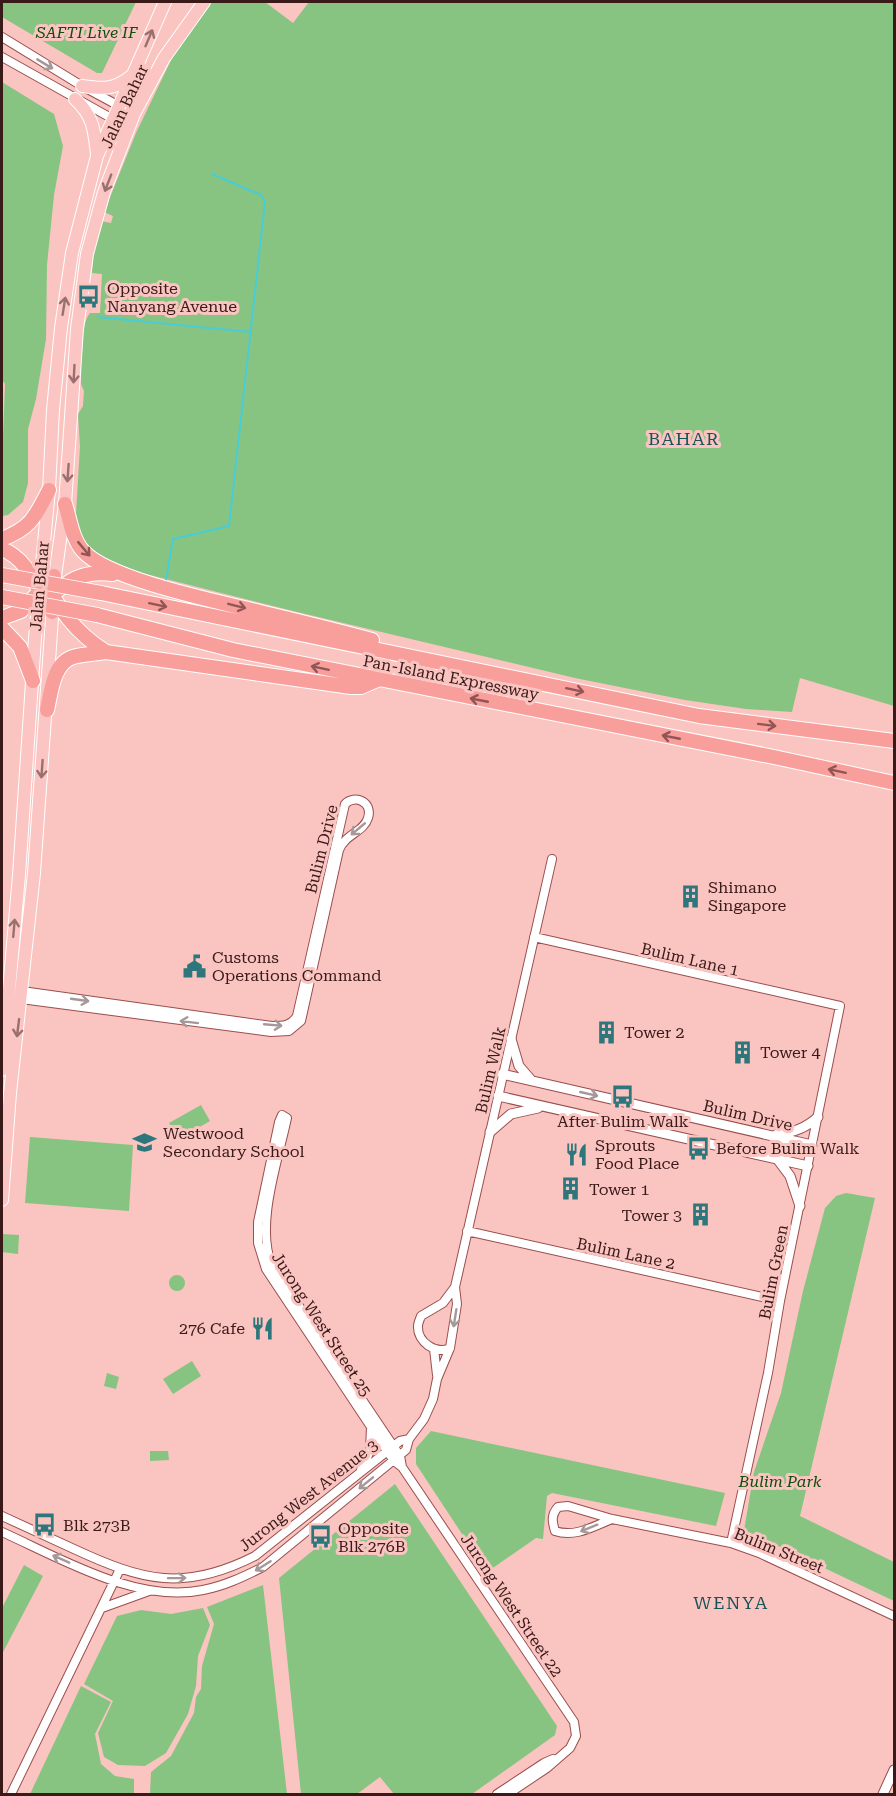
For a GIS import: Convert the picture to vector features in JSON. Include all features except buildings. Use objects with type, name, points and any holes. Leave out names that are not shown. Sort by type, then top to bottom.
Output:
[{"type":"highway","points":[[2,539],[20,532],[34,518],[49,490]]},
{"type":"highway","points":[[66,504],[74,535],[82,550],[103,565],[180,592],[373,641],[415,658]]},
{"type":"highway","points":[[2,549],[16,556],[85,638],[106,652]]},
{"type":"highway","points":[[2,618],[21,611],[46,593],[80,575],[96,572],[127,575]]},
{"type":"highway","name":"Pan-Island Expressway","points":[[2,574],[699,716],[894,741]]},
{"type":"highway","name":"Pan-Island Expressway","points":[[2,597],[98,615],[233,650],[774,757],[894,783]]},
{"type":"highway","points":[[2,628],[20,647],[33,681]]},
{"type":"highway","points":[[47,710],[54,676],[60,667],[71,657],[106,652],[351,687],[361,687],[377,680]]},
{"type":"main road","name":"Jalan Bahar","points":[[2,1200],[10,1093],[34,873],[47,710],[46,593],[49,490],[53,410],[61,328],[77,229],[97,156],[165,2]]},
{"type":"main road","name":"Jalan Bahar","points":[[2,1070],[33,681],[46,593],[66,504],[77,329],[87,254],[104,192],[134,114],[164,58],[204,2]]},
{"type":"main road","points":[[82,87],[100,89],[116,87],[133,74]]},
{"type":"main road","points":[[75,99],[84,107],[94,126],[97,156]]},
{"type":"main road","points":[[19,875],[26,882],[30,881],[34,873]]},
{"type":"street","points":[[2,38],[82,87],[134,114]]},
{"type":"street","points":[[2,57],[129,128]]},
{"type":"street","name":"Bulim Drive","points":[[356,799],[366,804],[369,809],[369,817],[364,826],[344,840],[339,850],[301,1021],[289,1031],[271,1032],[21,995],[272,1026],[288,1025],[294,1022],[345,804],[349,800],[356,799]]},
{"type":"street","name":"Bulim Walk","points":[[397,1458],[406,1450],[409,1439],[424,1419],[450,1348],[457,1304],[455,1287],[552,859]]},
{"type":"street","name":"Bulim Lane 1","points":[[534,938],[840,1006]]},
{"type":"street","name":"Bulim Green","points":[[731,1543],[768,1373],[780,1301],[840,1006]]},
{"type":"street","points":[[511,1039],[519,1066],[532,1081]]},
{"type":"street","name":"Bulim Drive","points":[[502,1074],[812,1145]]},
{"type":"street","points":[[498,1096],[808,1166]]},
{"type":"street","points":[[490,1132],[511,1114],[520,1110],[543,1107]]},
{"type":"street","name":"Jurong West Street 25","points":[[390,1448],[371,1426],[267,1269],[260,1252],[258,1222],[282,1114],[287,1118],[265,1223],[267,1255],[397,1458]]},
{"type":"street","points":[[769,1135],[802,1129],[818,1117]]},
{"type":"street","points":[[778,1160],[790,1176],[800,1206]]},
{"type":"street","name":"Bulim Lane 2","points":[[467,1231],[780,1301]]},
{"type":"street","name":"Bulim Walk","points":[[437,1379],[434,1349],[423,1341],[418,1327],[421,1316],[443,1303],[455,1287]]},
{"type":"street","points":[[434,1349],[443,1351],[450,1348]]},
{"type":"street","points":[[360,1471],[370,1451],[371,1426]]},
{"type":"street","points":[[390,1448],[400,1441],[409,1439]]},
{"type":"street","name":"Jurong West Avenue 3","points":[[2,1516],[120,1569],[153,1578],[182,1579],[205,1576],[231,1568],[255,1556],[390,1448]]},
{"type":"street","name":"Jurong West Avenue 3","points":[[2,1532],[114,1583],[150,1591],[201,1591],[237,1580],[263,1567],[397,1458]]},
{"type":"street","name":"Jurong West Street 22","points":[[397,1458],[571,1715],[576,1728],[576,1736],[570,1748],[557,1758]]},
{"type":"street","name":"Bulim Street","points":[[612,1519],[576,1533],[565,1534],[555,1531],[552,1521],[553,1513],[558,1508],[568,1506],[612,1519],[731,1543],[759,1553],[894,1616]]},
{"type":"street","points":[[11,1794],[120,1569]]},
{"type":"street","points":[[102,1608],[150,1591]]},
{"type":"street","points":[[497,1794],[544,1763],[557,1758]]},
{"type":"street","points":[[508,1794],[547,1768],[557,1758]]},
{"type":"street","points":[[883,1794],[894,1770]]},
{"type":"green space","name":"SAFTI Live IF","points":[[2,2],[136,2],[102,73],[97,73],[2,17]]},
{"type":"green space","points":[[211,2],[265,2],[293,23],[309,2],[894,2],[894,706],[800,678],[792,712],[746,709],[685,700],[575,678],[134,571],[101,557],[86,544],[78,533],[76,513],[80,447],[78,414],[83,406],[84,391],[81,384],[84,327],[90,313],[100,313],[102,274],[92,273],[93,255],[101,221],[111,223],[113,216],[104,212],[136,133],[174,54]]},
{"type":"green space","points":[[2,82],[54,114],[63,146],[54,195],[47,265],[46,339],[36,399],[28,429],[28,483],[23,502],[8,515],[2,516],[5,384],[2,380]]},
{"type":"green space","points":[[201,1105],[210,1121],[179,1139],[169,1123]]},
{"type":"green space","points":[[30,1137],[133,1145],[129,1211],[25,1203]]},
{"type":"green space","name":"Bulim Park","points":[[846,1193],[875,1198],[800,1516],[894,1562],[894,1601],[744,1530],[754,1472],[781,1393],[803,1291],[825,1208],[836,1196]]},
{"type":"green space","points":[[2,1234],[19,1235],[18,1254],[2,1252]]},
{"type":"green space","points":[[177,1275],[183,1277],[185,1283],[183,1289],[177,1291],[171,1289],[169,1283],[171,1277]]},
{"type":"green space","points":[[192,1361],[201,1376],[173,1394],[163,1379]]},
{"type":"green space","points":[[107,1373],[119,1377],[116,1389],[104,1386]]},
{"type":"green space","name":"Bulim Park","points":[[431,1431],[725,1493],[716,1526],[552,1493],[547,1496],[543,1539],[536,1538],[487,1572],[416,1464],[416,1448]]},
{"type":"green space","points":[[150,1451],[168,1451],[169,1460],[150,1461]]},
{"type":"green space","points":[[395,1484],[557,1726],[555,1735],[472,1794],[394,1794],[380,1777],[357,1794],[301,1794],[279,1578]]},
{"type":"green space","points":[[24,1565],[43,1576],[2,1654],[2,1608]]},
{"type":"green space","points":[[263,1585],[287,1794],[150,1794],[151,1772],[171,1756],[194,1713],[196,1697],[201,1689],[202,1666],[214,1624],[207,1607]]},
{"type":"green space","points":[[203,1608],[210,1625],[198,1656],[196,1686],[188,1714],[166,1753],[145,1766],[118,1765],[104,1757],[98,1733],[113,1701],[84,1684],[117,1616],[141,1610],[171,1614]]},
{"type":"green space","points":[[81,1686],[111,1702],[95,1734],[101,1764],[115,1776],[134,1779],[134,1794],[30,1794]]},
{"type":"waterway","points":[[166,580],[173,539],[229,526],[265,202],[261,195],[212,174]]},
{"type":"waterway","points":[[98,317],[251,332]]},
{"type":"place","name":"Opposite Nanyang Avenue","points":[[89,297]]},
{"type":"place","name":"Shimano Singapore","points":[[690,896]]},
{"type":"place","name":"Customs Operations Command","points":[[194,966]]},
{"type":"place","name":"Tower 2","points":[[606,1032]]},
{"type":"place","name":"Tower 4","points":[[742,1052]]},
{"type":"place","name":"After Bulim Walk","points":[[623,1096]]},
{"type":"place","name":"Westwood Secondary School","points":[[145,1142]]},
{"type":"place","name":"Before Bulim Walk","points":[[698,1148]]},
{"type":"place","name":"Sprouts Food Place","points":[[577,1154]]},
{"type":"place","name":"Tower 1","points":[[571,1189]]},
{"type":"place","name":"Tower 3","points":[[700,1215]]},
{"type":"place","name":"276 Cafe","points":[[263,1328]]},
{"type":"place","name":"Blk 273B","points":[[45,1525]]},
{"type":"place","name":"Opposite Blk 276B","points":[[320,1537]]},
{"type":"district","name":"BAHAR","points":[[684,439]]},
{"type":"district","name":"WENYA","points":[[731,1603]]}]
